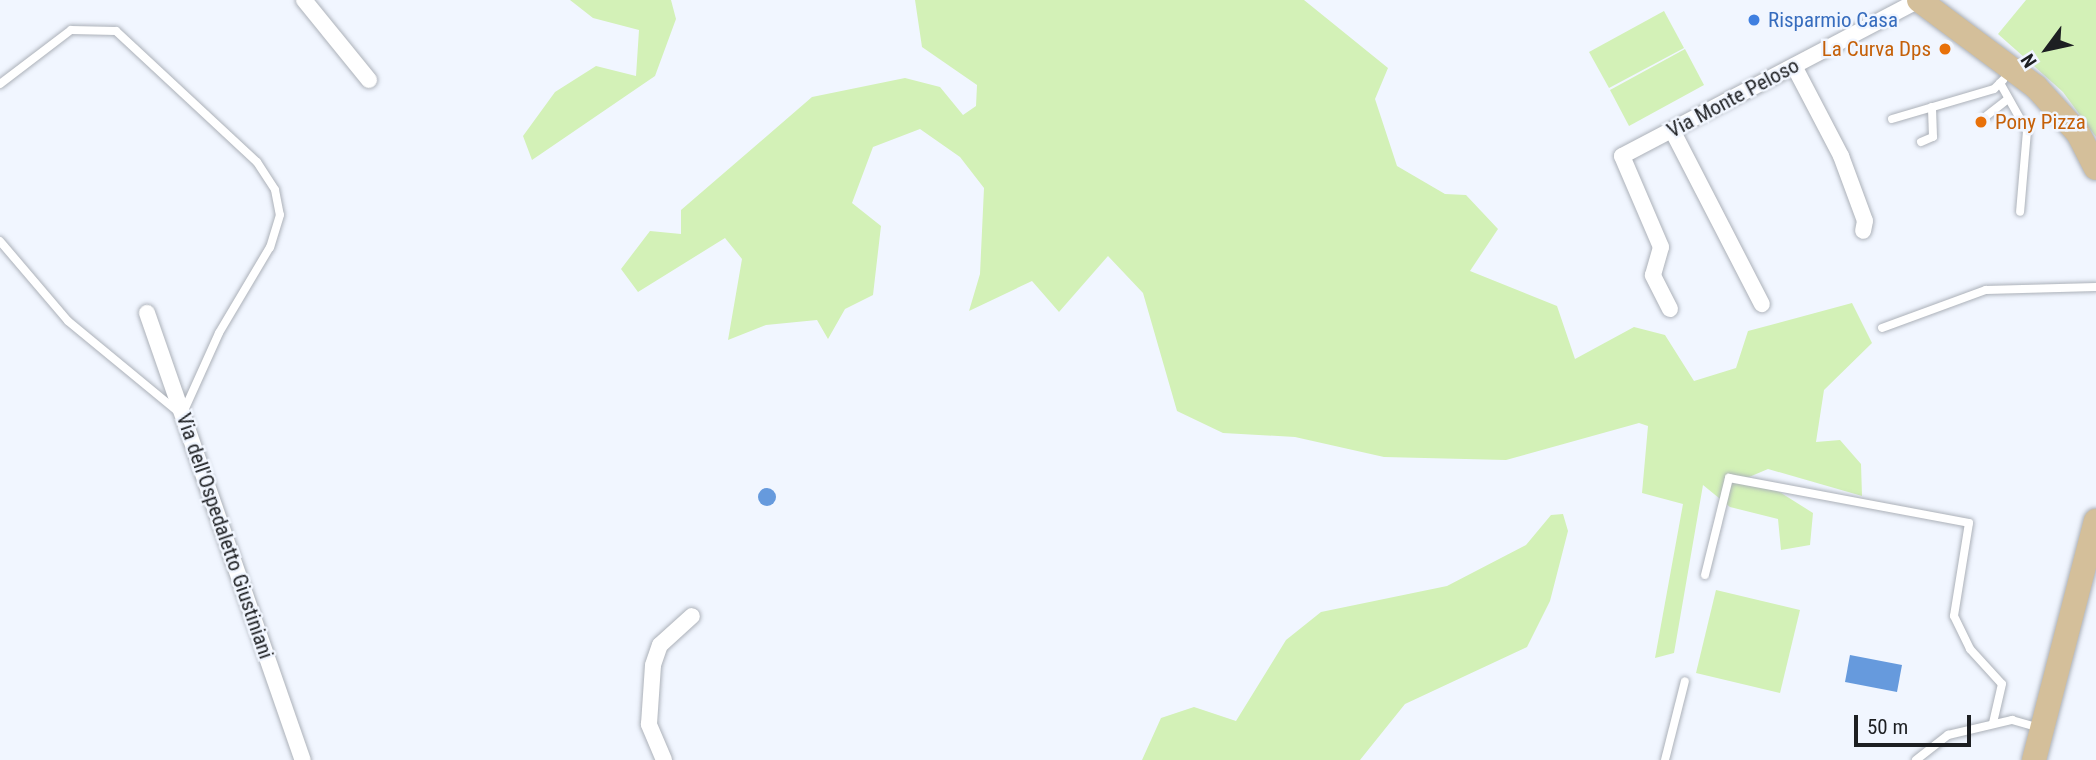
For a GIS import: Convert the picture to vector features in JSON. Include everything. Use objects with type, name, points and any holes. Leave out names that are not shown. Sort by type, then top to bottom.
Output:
[{"type":"main road","points":[[1919,0],[2008,76],[2067,119],[2096,168]]},
{"type":"main road","points":[[2034,760],[2096,521]]},
{"type":"street","points":[[304,0],[369,80]]},
{"type":"street","name":"Via Monte Peloso","points":[[1670,309],[1653,275],[1661,247],[1622,156],[1919,0]]},
{"type":"street","points":[[1794,66],[1841,156],[1865,221],[1863,231]]},
{"type":"street","points":[[1672,130],[1762,304]]},
{"type":"street","name":"Via dell'Ospedaletto Giustiniani","points":[[147,313],[303,760]]},
{"type":"street","points":[[664,760],[649,724],[653,665],[660,645],[692,616]]},
{"type":"lane","points":[[0,241],[68,321],[181,415],[274,239],[279,206],[272,181],[116,31],[71,30],[1,80]]},
{"type":"lane","points":[[1892,119],[1932,107],[2008,76],[2008,99],[2029,145],[2020,212]]},
{"type":"lane","points":[[1985,117],[2008,99]]},
{"type":"lane","points":[[1921,142],[1933,137],[1932,107]]},
{"type":"lane","points":[[1882,328],[1986,290],[2096,287]]},
{"type":"lane","points":[[1706,575],[1729,478],[1969,523],[1954,616],[1970,649],[2002,684],[1993,723]]},
{"type":"lane","points":[[1665,760],[1685,681]]},
{"type":"lane","points":[[1916,760],[1933,742],[1993,723],[2012,720],[2043,728]]},
{"type":"green space","points":[[570,0],[671,0],[676,19],[655,76],[532,160],[523,136],[555,92],[596,66],[636,76],[639,30],[593,18]]},
{"type":"green space","points":[[915,0],[1304,0],[1388,68],[1375,99],[1397,166],[1445,194],[1466,195],[1498,229],[1470,271],[1557,306],[1575,359],[1634,327],[1665,335],[1694,381],[1736,368],[1748,331],[1852,303],[1872,343],[1824,390],[1816,442],[1840,440],[1861,464],[1862,496],[1768,469],[1742,480],[1762,481],[1813,513],[1810,545],[1781,550],[1778,519],[1730,507],[1703,485],[1674,653],[1655,658],[1683,504],[1642,493],[1648,426],[1639,423],[1506,460],[1384,457],[1295,437],[1223,433],[1177,411],[1143,293],[1108,256],[1059,312],[1032,281],[969,311],[980,274],[984,188],[960,157],[920,129],[873,147],[852,203],[881,226],[873,295],[845,309],[828,339],[817,320],[766,325],[728,340],[742,259],[725,238],[638,292],[621,269],[650,231],[681,234],[681,210],[812,97],[905,78],[940,87],[963,115],[976,106],[977,85],[922,47]]},
{"type":"green space","points":[[2026,0],[2096,0],[2096,137],[2063,92],[1998,34]]},
{"type":"green space","points":[[1664,11],[1684,48],[1609,88],[1589,52]]},
{"type":"green space","points":[[1685,49],[1704,85],[1629,126],[1610,90]]},
{"type":"green space","points":[[1563,514],[1568,531],[1550,601],[1527,647],[1405,704],[1360,760],[1142,760],[1161,718],[1194,707],[1236,721],[1286,640],[1321,612],[1447,586],[1526,545],[1551,515]]},
{"type":"green space","points":[[1716,590],[1800,610],[1780,693],[1696,673]]},
{"type":"water","points":[[763,488],[771,488],[776,497],[774,504],[763,506],[758,501],[758,493]]},
{"type":"water","points":[[1850,655],[1902,665],[1897,692],[1845,682]]},
{"type":"place","name":"Risparmio Casa","points":[[1754,20]]},
{"type":"place","name":"La Curva Dps","points":[[1945,49]]},
{"type":"place","name":"Pony Pizza","points":[[1981,122]]}]
